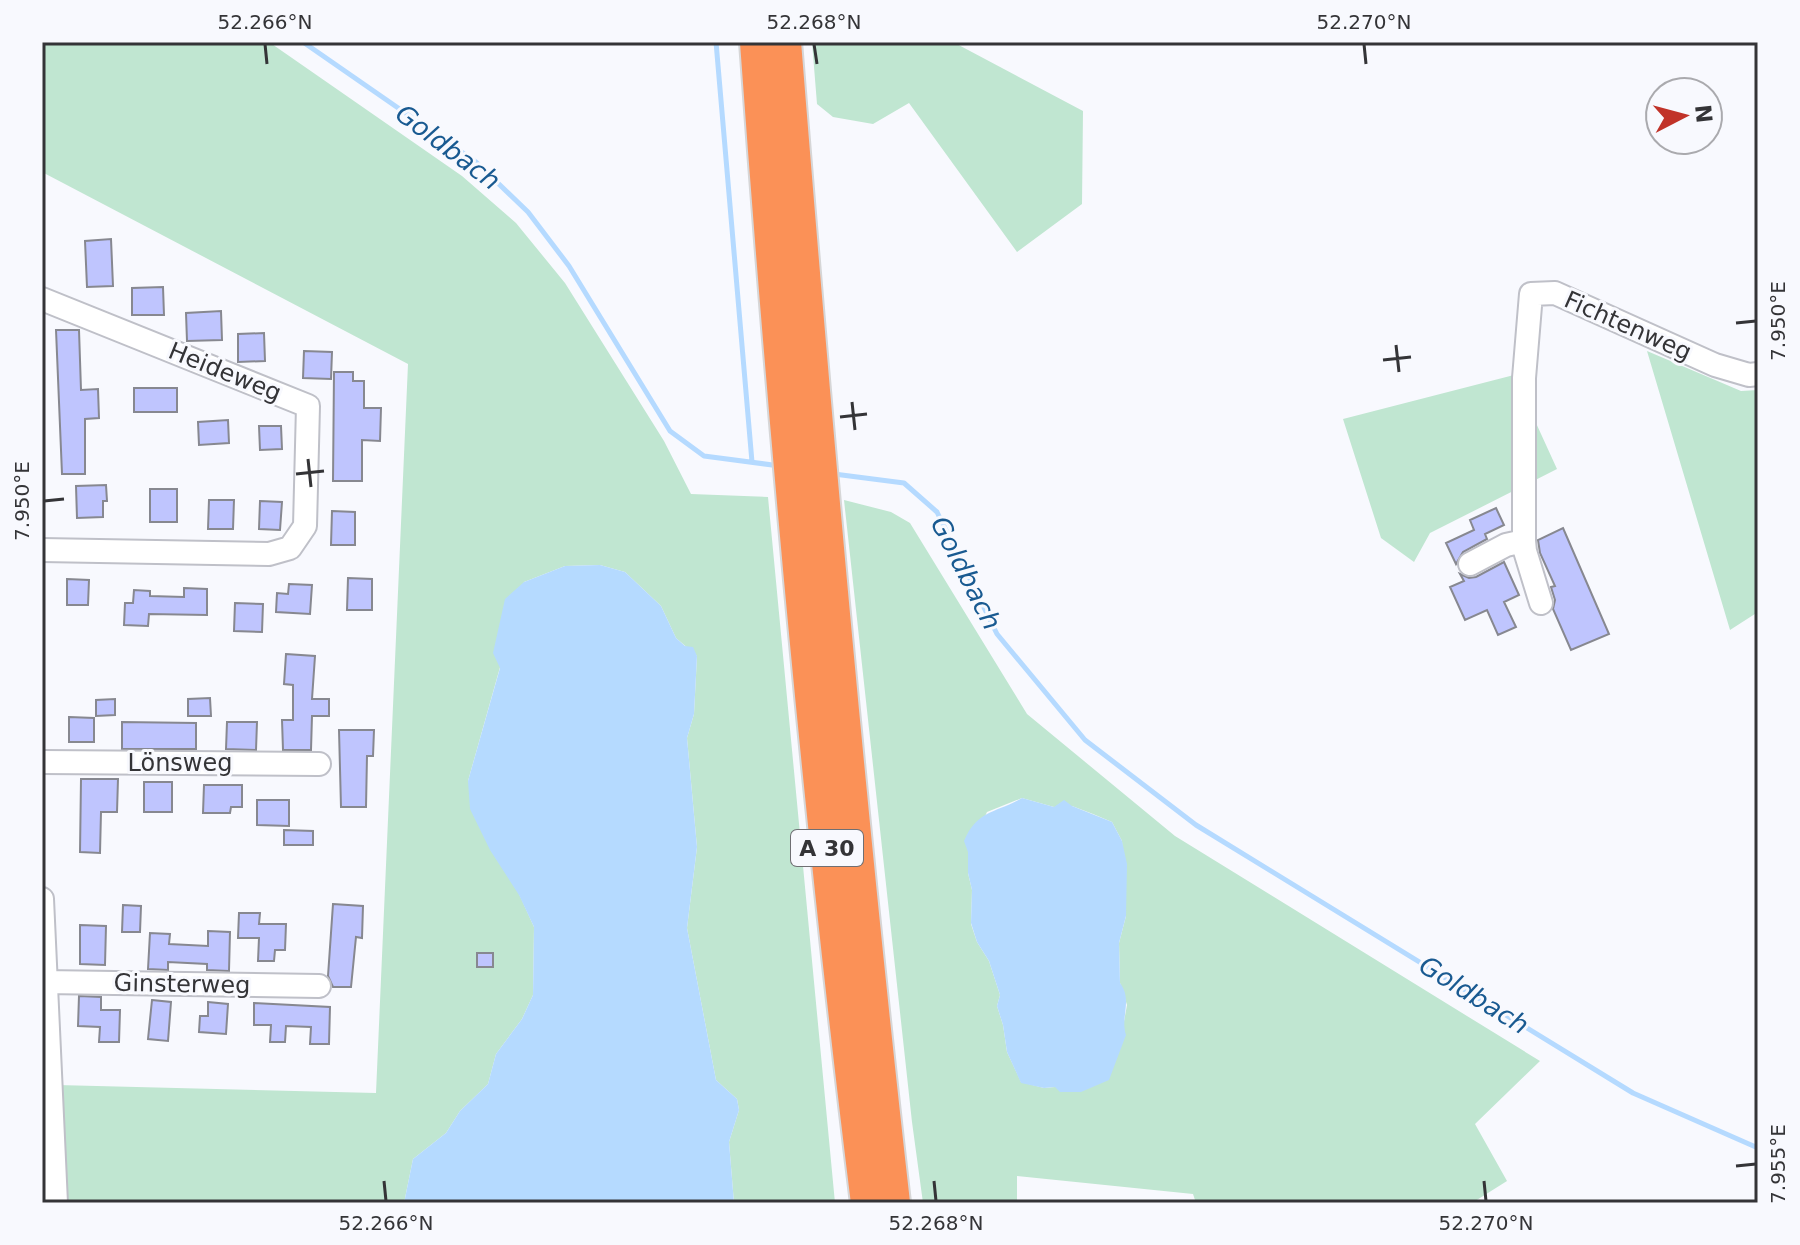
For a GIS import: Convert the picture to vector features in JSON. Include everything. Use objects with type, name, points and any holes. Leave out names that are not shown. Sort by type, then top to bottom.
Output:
[{"type":"highway","name":"A 30","points":[[756,42],[894,1203]]},
{"type":"highway","name":"A 30","points":[[785,42],[804,451]]},
{"type":"highway","name":"A 30","points":[[808,494],[816,743],[867,1203]]},
{"type":"street","name":"Fichtenweg","points":[[1524,541],[1524,378],[1531,294],[1555,293],[1715,365],[1749,375],[1758,374]]},
{"type":"street","name":"Heideweg","points":[[42,299],[308,406],[305,526],[290,548],[269,554],[42,550]]},
{"type":"street","points":[[1470,564],[1506,545],[1524,541],[1541,603]]},
{"type":"street","name":"Lönsweg","points":[[42,762],[319,764]]},
{"type":"street","points":[[42,899],[56,1203]]},
{"type":"street","name":"Ginsterweg","points":[[44,982],[319,986]]},
{"type":"green space","points":[[42,42],[269,42],[462,176],[516,223],[565,283],[664,441],[691,494],[768,497],[835,1203],[734,1203],[729,1142],[739,1110],[737,1099],[716,1080],[687,928],[697,847],[687,738],[694,714],[697,656],[676,638],[661,606],[625,572],[600,565],[565,566],[524,582],[468,781],[534,927],[533,995],[522,1019],[496,1054],[488,1084],[460,1111],[446,1133],[413,1159],[404,1203],[42,1203],[42,1054],[57,1085],[376,1093],[408,364],[42,172]]},
{"type":"green space","points":[[812,42],[953,42],[1083,111],[1082,204],[1017,252],[909,103],[873,124],[833,117],[817,104]]},
{"type":"green space","points":[[1647,351],[1741,391],[1758,390],[1758,612],[1730,630]]},
{"type":"green space","points":[[1514,375],[1557,469],[1430,533],[1414,562],[1381,538],[1343,419]]},
{"type":"green space","points":[[844,500],[891,512],[910,523],[1027,714],[1175,836],[1540,1061],[1475,1124],[1507,1181],[1472,1203],[1196,1203],[1193,1194],[1017,1176],[1017,1203],[923,1203]],"holes":[[[1022,798],[1054,807],[1072,806],[1112,822],[1122,841],[1126,916],[1119,943],[1120,983],[1127,1005],[1123,1027],[1055,1087],[1044,1088],[1021,1082],[1007,1052],[997,1006],[1000,995],[989,961],[977,942],[971,924],[972,890],[968,852],[987,812]]]},
{"type":"water","points":[[600,565],[625,572],[661,606],[676,638],[685,646],[693,647],[697,656],[694,714],[687,738],[697,847],[687,928],[716,1080],[737,1099],[739,1110],[729,1142],[734,1203],[404,1203],[413,1159],[446,1133],[460,1111],[488,1084],[496,1054],[522,1019],[533,995],[534,927],[470,809],[468,781],[500,668],[493,653],[505,599],[524,582],[565,566]]},
{"type":"water","points":[[1022,798],[1054,807],[1064,800],[1112,822],[1122,841],[1127,864],[1126,916],[1119,943],[1120,983],[1126,996],[1126,1035],[1109,1080],[1081,1092],[1060,1092],[1055,1087],[1021,1083],[1007,1052],[997,1006],[1000,995],[989,961],[977,942],[971,923],[972,890],[964,841],[981,818]]},
{"type":"building","points":[[111,239],[113,286],[87,287],[85,241]]},
{"type":"building","points":[[163,287],[164,315],[132,315],[132,288]]},
{"type":"building","points":[[221,311],[222,340],[187,341],[186,313]]},
{"type":"building","points":[[56,330],[79,330],[81,390],[98,389],[99,418],[85,419],[85,474],[62,474]]},
{"type":"building","points":[[264,333],[265,361],[238,362],[238,334]]},
{"type":"building","points":[[304,351],[332,352],[331,379],[303,378]]},
{"type":"building","points":[[334,372],[353,372],[353,381],[364,381],[364,408],[381,408],[380,441],[362,440],[362,481],[333,481]]},
{"type":"building","points":[[134,388],[177,388],[177,412],[134,412]]},
{"type":"building","points":[[228,420],[229,443],[199,445],[198,422]]},
{"type":"building","points":[[259,426],[281,426],[282,449],[260,450]]},
{"type":"building","points":[[106,485],[107,501],[103,501],[103,517],[77,518],[76,486]]},
{"type":"building","points":[[150,489],[177,489],[177,522],[150,522]]},
{"type":"building","points":[[209,500],[234,500],[233,529],[208,529]]},
{"type":"building","points":[[260,501],[282,502],[280,530],[259,529]]},
{"type":"building","points":[[1496,508],[1504,525],[1485,534],[1487,539],[1463,552],[1456,564],[1446,543],[1474,530],[1470,520]]},
{"type":"building","points":[[332,511],[355,512],[355,545],[331,545]]},
{"type":"building","points":[[1563,528],[1609,634],[1571,650],[1553,609],[1555,600],[1551,587],[1555,586],[1540,553],[1538,540]]},
{"type":"building","points":[[1504,562],[1519,595],[1504,602],[1516,627],[1498,635],[1487,610],[1465,620],[1450,587],[1464,581],[1460,574],[1476,577]]},
{"type":"building","points":[[348,578],[372,579],[372,610],[347,610]]},
{"type":"building","points":[[67,579],[89,580],[88,605],[67,605]]},
{"type":"building","points":[[289,584],[312,585],[310,614],[276,612],[277,593],[288,594]]},
{"type":"building","points":[[184,588],[207,589],[207,615],[149,614],[148,626],[124,625],[125,603],[133,603],[134,590],[150,591],[150,596],[184,597]]},
{"type":"building","points":[[235,603],[263,604],[262,632],[234,631]]},
{"type":"building","points":[[286,654],[315,656],[312,699],[329,699],[329,716],[312,716],[311,750],[283,750],[282,720],[293,720],[293,685],[284,684]]},
{"type":"building","points":[[210,698],[211,716],[188,716],[188,699]]},
{"type":"building","points":[[115,699],[115,715],[96,716],[96,700]]},
{"type":"building","points":[[69,717],[94,718],[94,742],[69,742]]},
{"type":"building","points":[[122,722],[196,723],[196,749],[122,749]]},
{"type":"building","points":[[227,722],[257,722],[256,750],[226,749]]},
{"type":"building","points":[[339,730],[374,730],[373,756],[367,756],[366,807],[341,807]]},
{"type":"building","points":[[81,779],[118,779],[117,812],[101,812],[100,853],[80,852]]},
{"type":"building","points":[[144,782],[172,782],[172,812],[144,812]]},
{"type":"building","points":[[204,785],[242,785],[242,807],[231,807],[230,813],[203,813]]},
{"type":"building","points":[[257,800],[289,800],[289,826],[257,825]]},
{"type":"building","points":[[284,830],[313,831],[313,845],[284,845]]},
{"type":"building","points":[[333,904],[363,906],[362,938],[356,937],[351,987],[333,987],[328,976]]},
{"type":"building","points":[[123,905],[141,906],[140,932],[122,932]]},
{"type":"building","points":[[239,913],[260,913],[259,924],[286,924],[285,950],[275,950],[274,961],[258,961],[259,938],[238,938]]},
{"type":"building","points":[[80,925],[106,926],[105,965],[80,964]]},
{"type":"building","points":[[208,931],[230,932],[229,971],[207,970],[207,964],[168,962],[168,970],[148,969],[150,933],[170,934],[169,944],[208,946]]},
{"type":"building","points":[[477,953],[493,953],[493,967],[477,967]]},
{"type":"building","points":[[79,996],[101,997],[101,1010],[120,1010],[119,1042],[99,1042],[100,1027],[78,1026]]},
{"type":"building","points":[[152,1000],[171,1002],[168,1041],[148,1039]]},
{"type":"building","points":[[208,1002],[228,1004],[226,1034],[199,1032],[200,1016],[208,1016]]},
{"type":"building","points":[[254,1003],[330,1007],[329,1044],[310,1044],[311,1027],[286,1026],[285,1042],[270,1042],[271,1025],[254,1025]]},
{"type":"waterway","name":"Goldbach","points":[[303,42],[476,162],[528,212],[569,266],[670,431],[704,456],[780,466]]},
{"type":"waterway","points":[[716,42],[752,462]]},
{"type":"waterway","name":"Goldbach","points":[[834,474],[904,483],[937,512],[997,634],[1085,740],[1196,825],[1633,1093],[1758,1148]]}]
